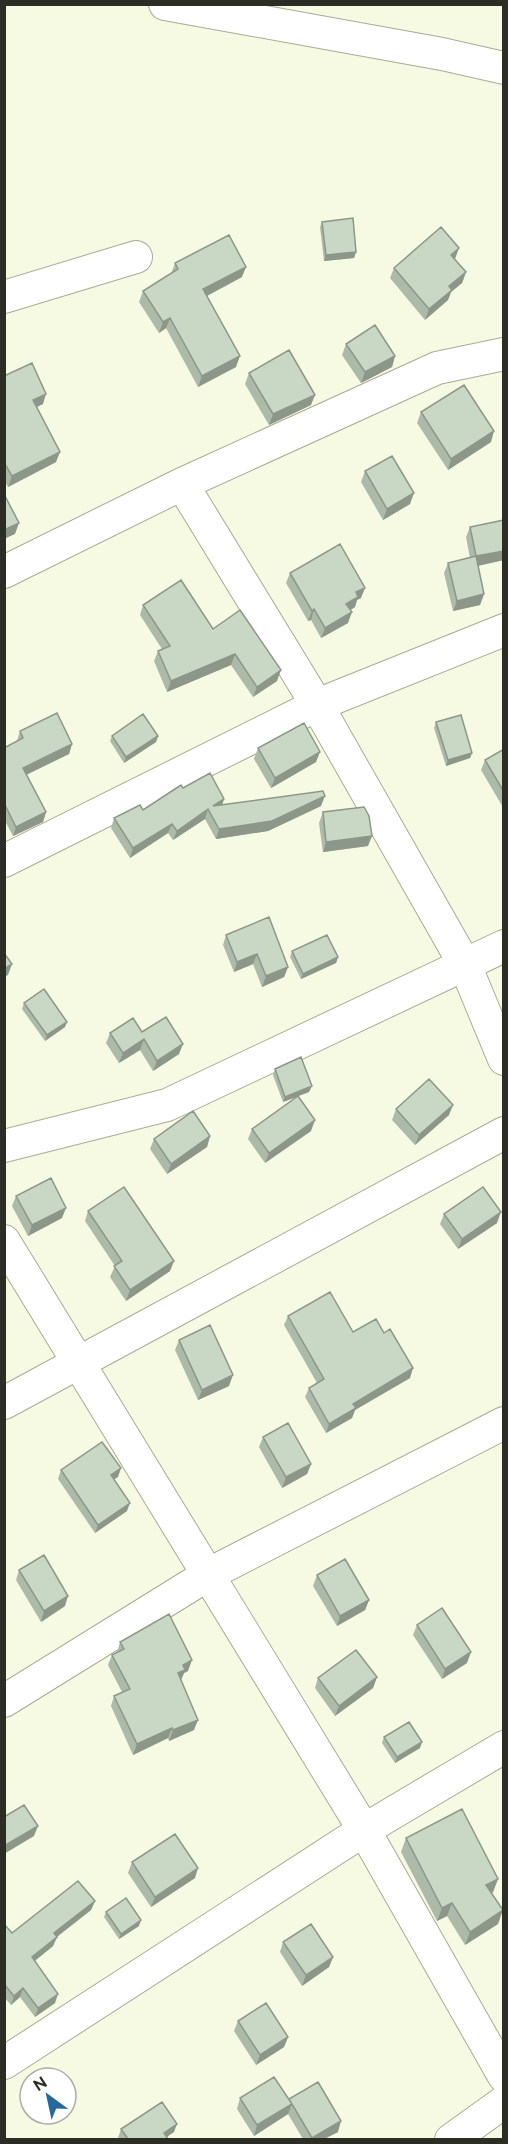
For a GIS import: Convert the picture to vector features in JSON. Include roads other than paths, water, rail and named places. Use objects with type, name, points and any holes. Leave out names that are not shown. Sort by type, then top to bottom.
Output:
[{"type":"street","points":[[165,4],[442,54],[504,68]]},
{"type":"street","points":[[4,297],[136,257]]},
{"type":"street","points":[[4,572],[182,484],[437,368],[504,354]]},
{"type":"street","points":[[182,484],[317,705],[465,965],[504,1059]]},
{"type":"street","points":[[4,861],[317,705],[504,630]]},
{"type":"street","points":[[4,1146],[167,1105],[504,946]]},
{"type":"street","points":[[4,1403],[504,1133]]},
{"type":"street","points":[[4,1241],[364,1830],[504,2076]]},
{"type":"street","points":[[4,1701],[209,1574],[504,1422]]},
{"type":"street","points":[[4,2062],[364,1830],[504,1747]]},
{"type":"street","points":[[451,2139],[504,2102]]}]
